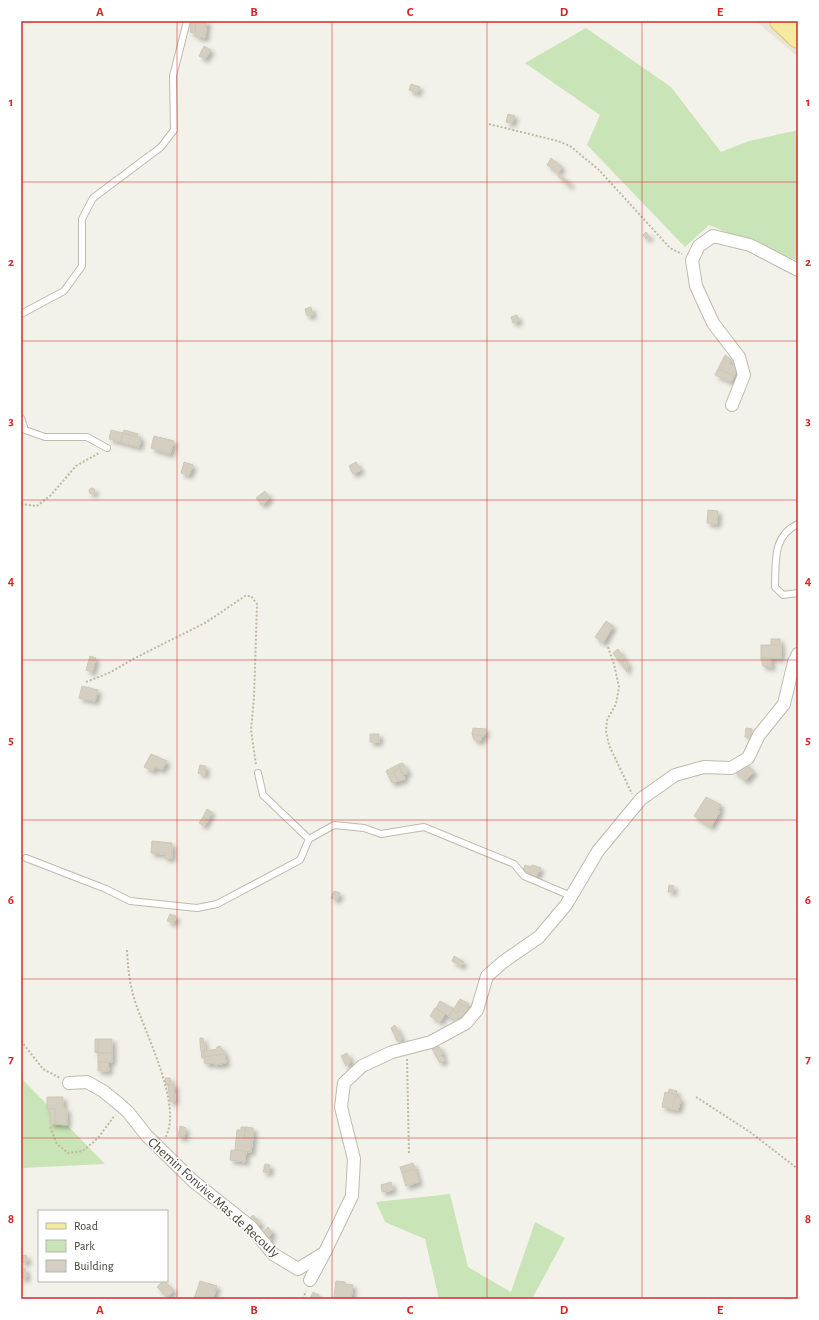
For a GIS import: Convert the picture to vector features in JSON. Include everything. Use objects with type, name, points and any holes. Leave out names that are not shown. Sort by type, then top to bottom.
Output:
[{"type":"main road","points":[[780,21],[798,38]]},
{"type":"street","points":[[732,405],[744,375],[743,369],[739,357],[714,323],[696,286],[692,260],[699,246],[713,236],[750,245],[798,270]]},
{"type":"street","points":[[310,1280],[352,1196],[354,1159],[341,1107],[344,1083],[362,1066],[392,1052],[431,1042],[466,1024],[477,1010],[487,976],[503,962],[538,937],[566,905],[598,851],[641,799],[675,775],[704,767],[731,768],[748,758],[759,735],[784,704],[794,662],[798,654]]},
{"type":"street","name":"Chemin Fonvive Mas de Recouly","points":[[69,1083],[87,1082],[103,1091],[121,1106],[128,1112],[147,1136],[193,1182],[251,1227],[273,1254],[298,1268],[325,1252]]},
{"type":"lane","points":[[21,314],[64,291],[82,266],[82,219],[93,198],[161,147],[174,130],[173,76],[186,21]]},
{"type":"lane","points":[[21,418],[25,430],[44,437],[87,437],[107,448]]},
{"type":"lane","points":[[798,524],[790,528],[778,544],[774,587],[783,596],[798,593]]},
{"type":"lane","points":[[258,773],[263,795],[309,840]]},
{"type":"lane","points":[[26,858],[106,889],[130,901],[197,908],[217,904],[300,860],[309,840],[334,825],[364,828],[381,834],[424,827],[514,864],[524,876],[571,896]]},
{"type":"path","points":[[489,124],[558,141],[570,146],[599,170],[670,248],[692,260]]},
{"type":"path","points":[[21,504],[37,506],[51,495],[76,466],[107,448]]},
{"type":"path","points":[[86,682],[111,672],[135,658],[205,623],[245,596],[251,596],[257,604],[254,698],[251,730],[254,757],[258,773]]},
{"type":"path","points":[[608,647],[614,664],[619,687],[616,704],[607,720],[606,731],[609,745],[637,804]]},
{"type":"path","points":[[127,950],[129,977],[135,1000],[160,1067],[170,1117],[168,1132],[159,1148]]},
{"type":"path","points":[[21,1041],[43,1069],[69,1083]]},
{"type":"path","points":[[406,1048],[409,1154]]},
{"type":"path","points":[[696,1097],[750,1132],[798,1169]]},
{"type":"path","points":[[50,1128],[57,1144],[68,1153],[83,1151],[98,1138],[121,1106]]},
{"type":"shaded area","points":[[756,21],[798,21],[798,57]]},
{"type":"green space","points":[[586,28],[671,87],[721,152],[749,141],[798,130],[798,261],[709,225],[685,247],[587,145],[600,115],[525,63]]},
{"type":"green space","points":[[21,1078],[105,1164],[21,1168]]},
{"type":"green space","points":[[450,1194],[468,1267],[511,1292],[535,1222],[565,1238],[532,1299],[439,1299],[425,1239],[385,1222],[376,1202]]},
{"type":"building","points":[[191,21],[196,21],[195,33],[190,32]]},
{"type":"building","points":[[196,21],[207,21],[205,38],[195,36]]},
{"type":"building","points":[[204,46],[211,50],[205,59],[199,56]]},
{"type":"building","points":[[411,84],[420,87],[417,93],[409,90]]},
{"type":"building","points":[[508,114],[515,116],[512,123],[506,122]]},
{"type":"building","points":[[551,158],[562,167],[558,173],[547,165]]},
{"type":"building","points":[[559,174],[571,184],[569,186],[558,176]]},
{"type":"building","points":[[646,232],[650,237],[646,239],[643,235]]},
{"type":"building","points":[[311,307],[313,315],[307,316],[305,309]]},
{"type":"building","points":[[517,315],[519,321],[513,323],[511,317]]},
{"type":"building","points":[[725,355],[731,359],[729,364],[738,368],[734,376],[718,369]]},
{"type":"building","points":[[718,369],[734,376],[731,382],[715,375]]},
{"type":"building","points":[[111,430],[123,433],[121,442],[109,439]]},
{"type":"building","points":[[124,430],[138,434],[137,437],[123,433]]},
{"type":"building","points":[[123,433],[141,438],[139,447],[121,442]]},
{"type":"building","points":[[154,436],[174,441],[170,454],[151,448]]},
{"type":"building","points":[[184,462],[193,465],[189,475],[181,473]]},
{"type":"building","points":[[356,462],[361,470],[353,474],[349,466]]},
{"type":"building","points":[[92,488],[95,491],[92,494],[89,491]]},
{"type":"building","points":[[265,491],[270,498],[262,505],[256,498]]},
{"type":"building","points":[[708,510],[718,511],[717,524],[707,523]]},
{"type":"building","points":[[606,621],[613,626],[603,643],[595,637]]},
{"type":"building","points":[[771,639],[780,639],[780,645],[771,645]]},
{"type":"building","points":[[761,645],[781,645],[781,658],[761,658]]},
{"type":"building","points":[[618,649],[625,660],[620,663],[613,653]]},
{"type":"building","points":[[90,656],[96,658],[92,672],[86,670]]},
{"type":"building","points":[[761,658],[770,658],[772,667],[763,666]]},
{"type":"building","points":[[625,660],[628,664],[627,672],[621,663]]},
{"type":"building","points":[[82,686],[98,690],[95,701],[79,698]]},
{"type":"building","points":[[473,728],[486,729],[484,736],[472,734]]},
{"type":"building","points":[[746,728],[752,729],[751,738],[745,737]]},
{"type":"building","points":[[370,734],[379,734],[379,742],[370,742]]},
{"type":"building","points":[[472,734],[482,736],[481,741],[474,740]]},
{"type":"building","points":[[151,754],[167,761],[162,770],[155,767],[153,771],[144,767]]},
{"type":"building","points":[[744,762],[749,767],[745,771],[750,776],[745,781],[733,770]]},
{"type":"building","points":[[403,763],[408,773],[403,775],[399,764]]},
{"type":"building","points":[[399,764],[400,768],[393,772],[398,781],[392,783],[386,771]]},
{"type":"building","points":[[200,765],[206,766],[205,775],[198,773]]},
{"type":"building","points":[[749,767],[754,772],[750,776],[745,771]]},
{"type":"building","points":[[400,768],[405,779],[398,781],[393,772]]},
{"type":"building","points":[[706,797],[721,805],[718,810],[720,811],[711,827],[694,816]]},
{"type":"building","points":[[207,809],[212,812],[208,819],[203,817]]},
{"type":"building","points":[[203,817],[208,819],[204,826],[199,823]]},
{"type":"building","points":[[152,841],[172,843],[172,858],[164,858],[165,854],[151,853]]},
{"type":"building","points":[[525,865],[531,867],[532,865],[541,868],[536,877],[523,870]]},
{"type":"building","points":[[669,885],[674,886],[673,892],[668,892]]},
{"type":"building","points":[[334,891],[340,893],[337,900],[331,898]]},
{"type":"building","points":[[170,914],[176,916],[174,923],[167,921]]},
{"type":"building","points":[[454,956],[464,962],[461,966],[452,961]]},
{"type":"building","points":[[460,999],[469,1004],[468,1008],[458,1002]]},
{"type":"building","points":[[440,1001],[454,1009],[449,1016],[436,1008]]},
{"type":"building","points":[[458,1002],[462,1005],[457,1013],[453,1010]]},
{"type":"building","points":[[462,1005],[468,1008],[464,1016],[455,1020],[449,1016],[453,1010],[457,1013]]},
{"type":"building","points":[[435,1008],[445,1014],[440,1022],[430,1016]]},
{"type":"building","points":[[395,1025],[402,1039],[397,1041],[391,1028]]},
{"type":"building","points":[[200,1038],[203,1038],[204,1042],[200,1043]]},
{"type":"building","points":[[95,1039],[99,1039],[98,1053],[95,1052]]},
{"type":"building","points":[[99,1039],[112,1039],[112,1053],[98,1053]]},
{"type":"building","points":[[204,1042],[204,1058],[202,1058],[200,1043]]},
{"type":"building","points":[[438,1045],[443,1054],[441,1055],[445,1060],[440,1063],[432,1049]]},
{"type":"building","points":[[220,1046],[225,1054],[204,1057],[203,1051],[217,1049],[217,1047]]},
{"type":"building","points":[[98,1053],[112,1053],[112,1062],[98,1062]]},
{"type":"building","points":[[347,1053],[351,1062],[346,1066],[341,1056]]},
{"type":"building","points":[[225,1054],[226,1063],[215,1065],[215,1063],[205,1064],[204,1057]]},
{"type":"building","points":[[98,1062],[108,1062],[109,1071],[98,1071]]},
{"type":"building","points":[[165,1078],[170,1078],[171,1085],[166,1085]]},
{"type":"building","points":[[174,1084],[175,1101],[170,1102],[168,1085]]},
{"type":"building","points":[[669,1089],[677,1091],[676,1095],[668,1093]]},
{"type":"building","points":[[665,1092],[676,1095],[672,1109],[662,1107]]},
{"type":"building","points":[[47,1097],[63,1097],[63,1108],[67,1109],[67,1125],[55,1124],[55,1109],[47,1109]]},
{"type":"building","points":[[675,1097],[681,1098],[678,1110],[672,1109]]},
{"type":"building","points":[[50,1109],[55,1109],[55,1124],[50,1124]]},
{"type":"building","points":[[180,1126],[186,1128],[184,1138],[178,1136]]},
{"type":"building","points":[[241,1127],[245,1127],[244,1138],[253,1138],[251,1152],[235,1150],[237,1130],[241,1130]]},
{"type":"building","points":[[245,1127],[253,1128],[253,1138],[244,1138]]},
{"type":"building","points":[[231,1150],[246,1151],[245,1162],[230,1160]]},
{"type":"building","points":[[413,1163],[415,1169],[402,1173],[400,1167]]},
{"type":"building","points":[[265,1164],[270,1165],[269,1173],[263,1172]]},
{"type":"building","points":[[415,1169],[419,1182],[406,1186],[402,1173]]},
{"type":"building","points":[[391,1182],[393,1190],[382,1192],[381,1185]]},
{"type":"building","points":[[253,1215],[261,1224],[256,1229],[248,1220]]},
{"type":"building","points":[[268,1227],[273,1233],[269,1237],[272,1240],[270,1242],[261,1234]]},
{"type":"building","points":[[26,1255],[28,1261],[22,1263],[21,1256]]},
{"type":"building","points":[[25,1268],[27,1277],[21,1279],[21,1269]]},
{"type":"building","points":[[200,1281],[217,1286],[213,1299],[194,1299]]},
{"type":"building","points":[[336,1281],[353,1285],[351,1299],[334,1297]]},
{"type":"building","points":[[162,1282],[165,1282],[174,1291],[167,1297],[157,1287]]},
{"type":"building","points":[[313,1292],[319,1295],[317,1299],[310,1299]]}]
